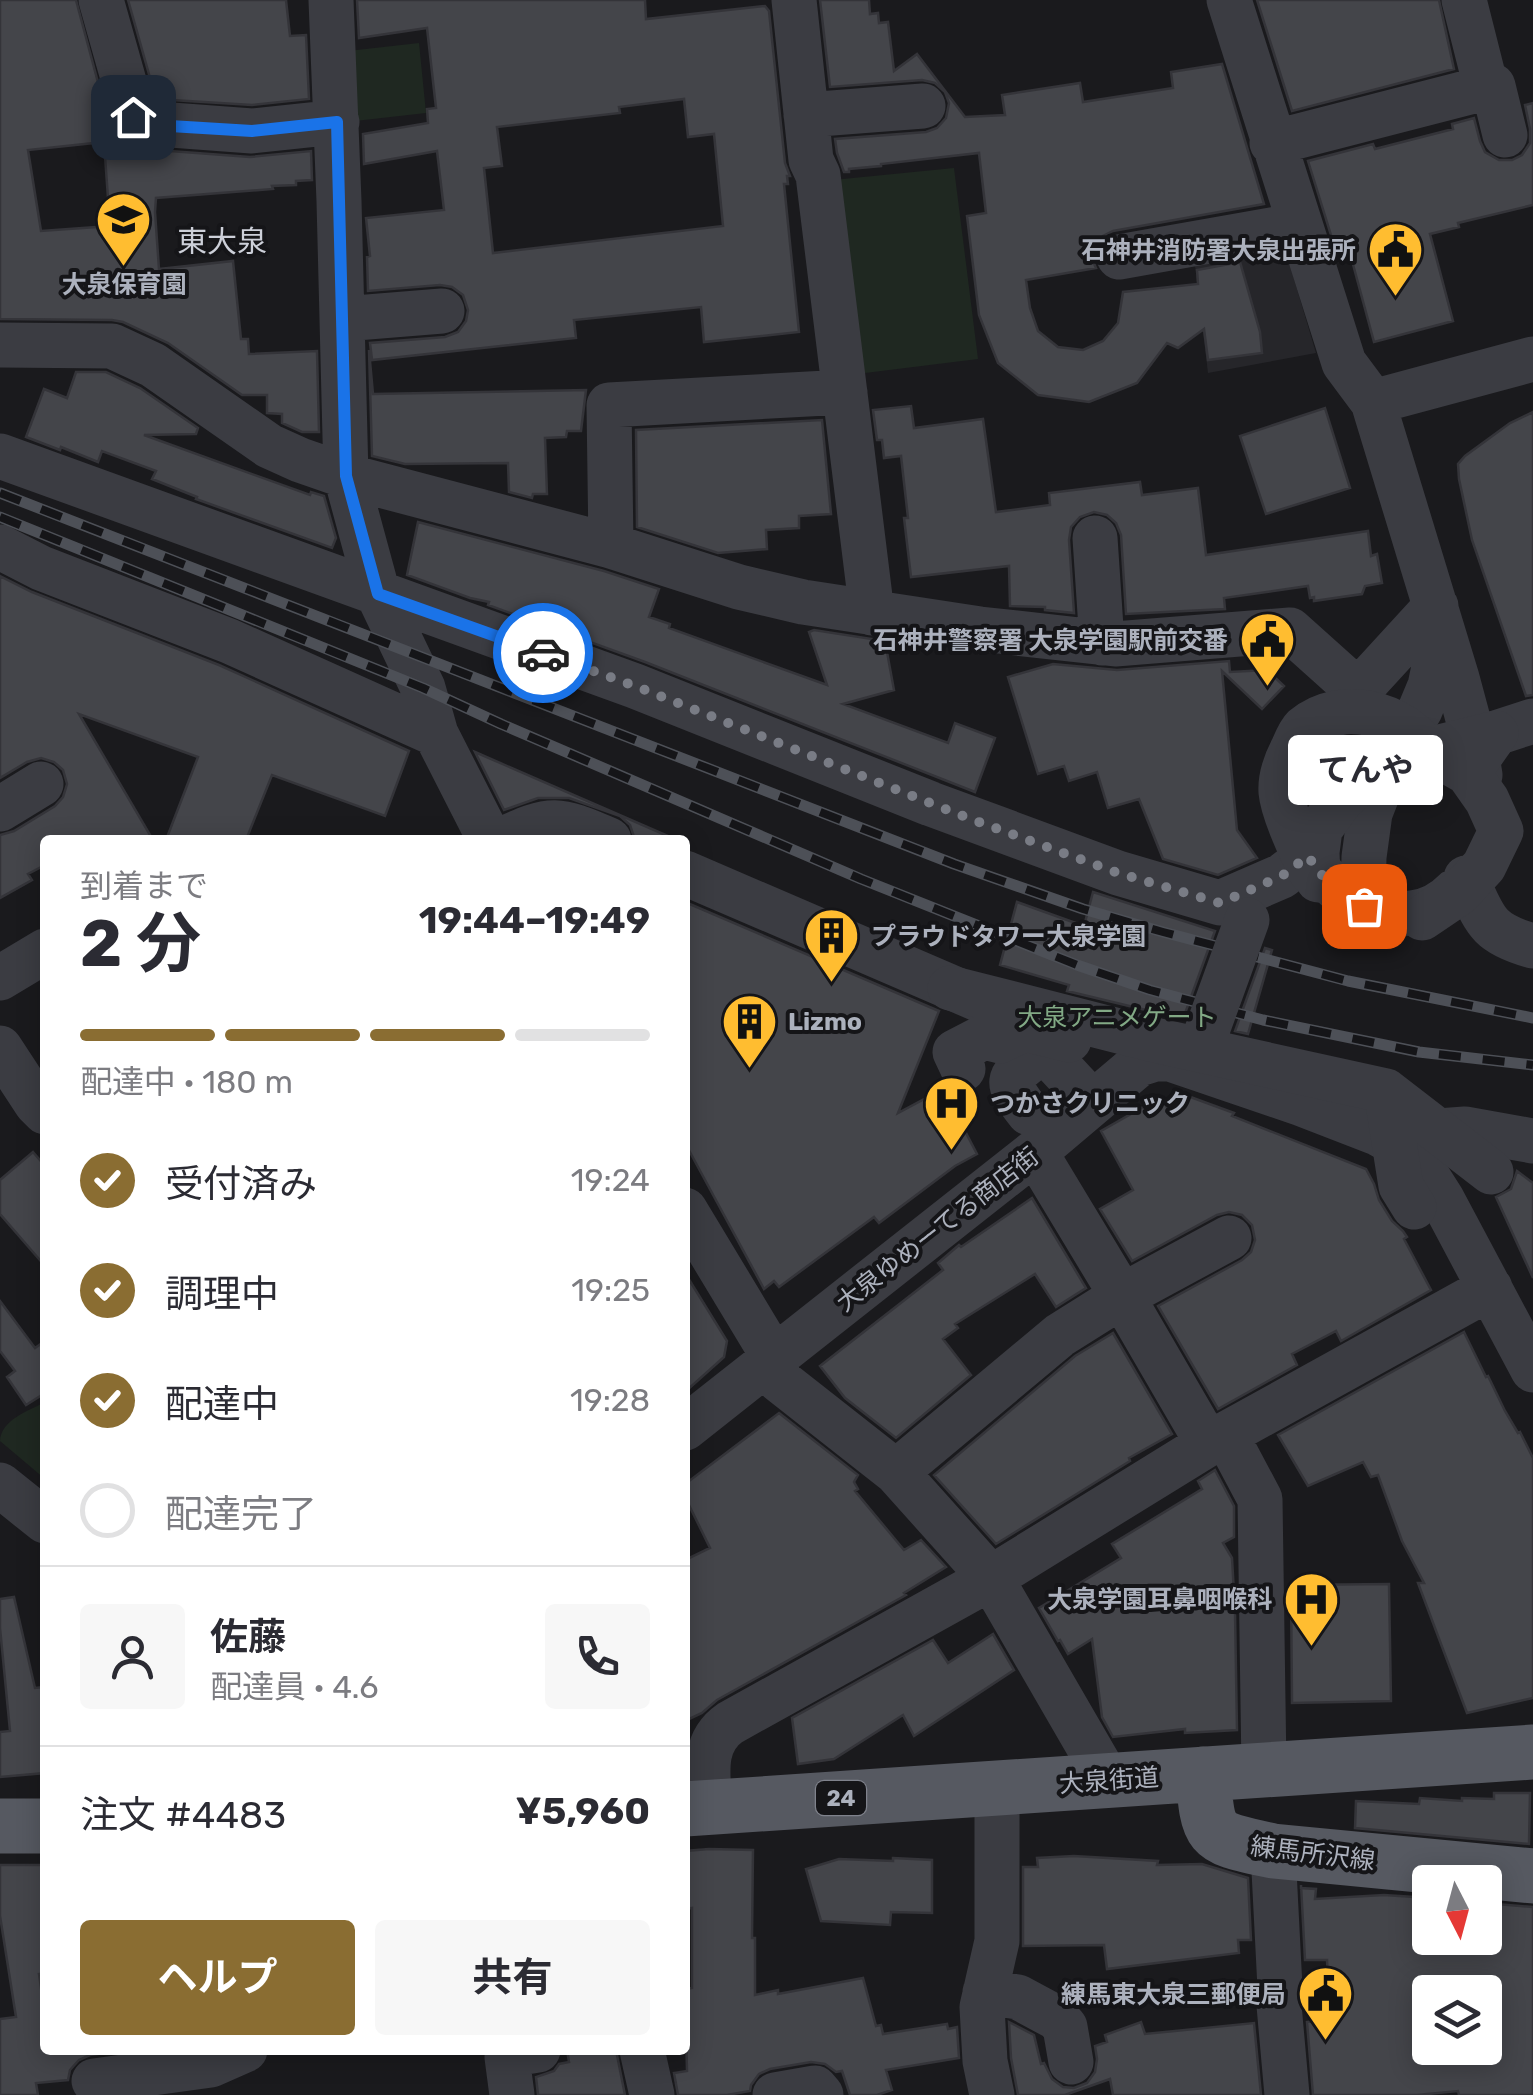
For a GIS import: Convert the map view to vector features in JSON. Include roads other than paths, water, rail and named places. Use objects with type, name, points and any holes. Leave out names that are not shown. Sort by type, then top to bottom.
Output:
[{"type":"main road","name":"大泉街道","points":[[698,1809],[1533,1752]]},
{"type":"main road","name":"練馬所沢線","points":[[1202,1774],[1206,1816],[1213,1831],[1231,1842],[1272,1851],[1533,1876]]},
{"type":"main road","points":[[0,1826],[40,1826]]},
{"type":"street","points":[[101,0],[136,124],[252,131],[337,122]]},
{"type":"street","points":[[331,0],[346,476],[378,594],[423,688],[436,734],[487,835]]},
{"type":"street","points":[[794,0],[811,160],[818,176],[872,614]]},
{"type":"street","points":[[1228,0],[1344,363],[1373,402],[1436,606],[1475,745],[1482,786],[1478,857],[1450,896],[1430,909],[1388,912],[1364,906],[1340,893],[1312,870],[1296,839],[1281,792],[1284,764],[1302,730],[1346,699],[1436,606]]},
{"type":"street","points":[[1464,0],[1486,87]]},
{"type":"street","points":[[1272,143],[1492,86],[1506,135]]},
{"type":"street","points":[[806,115],[923,106]]},
{"type":"street","points":[[1119,258],[1299,225]]},
{"type":"street","points":[[343,320],[442,311]]},
{"type":"street","points":[[0,345],[112,346],[153,366],[270,446],[300,460],[803,602],[1102,643],[1290,630],[1346,699],[1360,711],[1390,719],[1418,737],[1427,750],[1468,773],[1488,800],[1501,831],[1484,866],[1459,893],[1422,918]]},
{"type":"street","points":[[1373,402],[1533,358]]},
{"type":"street","points":[[612,546],[609,404],[845,392]]},
{"type":"street","points":[[0,456],[635,686],[1099,866],[1220,903],[1282,876],[1312,870]]},
{"type":"street","points":[[1095,538],[1102,643]]},
{"type":"street","points":[[0,546],[41,568],[229,641],[436,734]]},
{"type":"street","points":[[1364,906],[1364,857],[1370,814],[1390,759],[1430,686],[1436,657],[1436,606]]},
{"type":"street","points":[[1312,870],[1320,829],[1341,800],[1377,768],[1427,750],[1515,727]]},
{"type":"street","points":[[1468,773],[1515,727]]},
{"type":"street","points":[[0,809],[41,784]]},
{"type":"street","points":[[512,835],[550,821],[597,835]]},
{"type":"street","points":[[690,875],[985,1002],[1026,1031],[1025,1017]]},
{"type":"street","points":[[1466,878],[1492,928],[1533,946]]},
{"type":"street","points":[[1200,1050],[1248,920]]},
{"type":"street","points":[[0,978],[40,955]]},
{"type":"street","points":[[946,997],[1025,1017],[1397,1086],[1491,1172]]},
{"type":"street","points":[[963,1069],[954,1052],[984,1037],[1000,1041],[1025,1017]]},
{"type":"street","points":[[1025,1017],[1093,1103]]},
{"type":"street","points":[[1025,1017],[1012,1092],[1122,1296],[1260,1499],[1264,1770]]},
{"type":"street","points":[[0,1048],[40,1107]]},
{"type":"street","name":"大泉ゆめーてる商店街","points":[[690,1424],[1032,1132],[1093,1103],[1140,1064],[1155,1059],[1170,1059],[1302,1104],[1401,1146],[1442,1199],[1533,1370]]},
{"type":"street","points":[[1397,1086],[1401,1186],[1414,1208]]},
{"type":"street","points":[[1401,1146],[1411,1133],[1465,1129],[1533,1141]]},
{"type":"street","points":[[690,1218],[773,1356],[779,1380],[896,1472],[991,1578],[1108,1780]]},
{"type":"street","points":[[896,1472],[1060,1336],[1122,1296],[1230,1238]]},
{"type":"street","points":[[698,1809],[711,1743],[719,1730],[991,1578],[1217,1440],[1490,1288]]},
{"type":"street","points":[[0,1485],[40,1517]]},
{"type":"street","points":[[992,2095],[985,2061],[982,2007],[996,1941],[997,1788]]},
{"type":"street","points":[[1272,1851],[1287,2095]]},
{"type":"street","points":[[985,1992],[1018,1997],[1057,2018],[1066,2027],[1072,2062]]},
{"type":"street","points":[[93,2075],[211,2064],[232,2055]]},
{"type":"street","points":[[512,2055],[507,2058],[512,2095]]},
{"type":"street","points":[[643,2055],[652,2095]]},
{"type":"street","points":[[775,2095],[815,2088],[821,2095]]},
{"type":"railway","points":[[0,493],[954,864],[1083,909],[1348,981],[1533,1018]]},
{"type":"railway","points":[[0,517],[423,688],[861,879],[1077,965],[1150,990],[1263,1020],[1419,1052],[1533,1065]]},
{"type":"place","name":"大泉保育園","points":[[124,268]]},
{"type":"place","name":"石神井消防署大泉出張所","points":[[1395,299]]},
{"type":"place","name":"石神井警察署 大泉学園駅前交番","points":[[1267,689]]},
{"type":"place","name":"てんや","points":[[1364,906]]},
{"type":"place","name":"プラウドタワー大泉学園","points":[[832,985]]},
{"type":"place","name":"Lizmo","points":[[749,1070]]},
{"type":"place","name":"つかさクリニック","points":[[951,1152]]},
{"type":"place","name":"大泉学園耳鼻咽喉科","points":[[1311,1648]]},
{"type":"place","name":"練馬東大泉三郵便局","points":[[1325,2043]]},
{"type":"district","name":"東大泉","points":[[222,242]]},
{"type":"park label","name":"大泉アニメゲート","points":[[1117,1017]]}]
